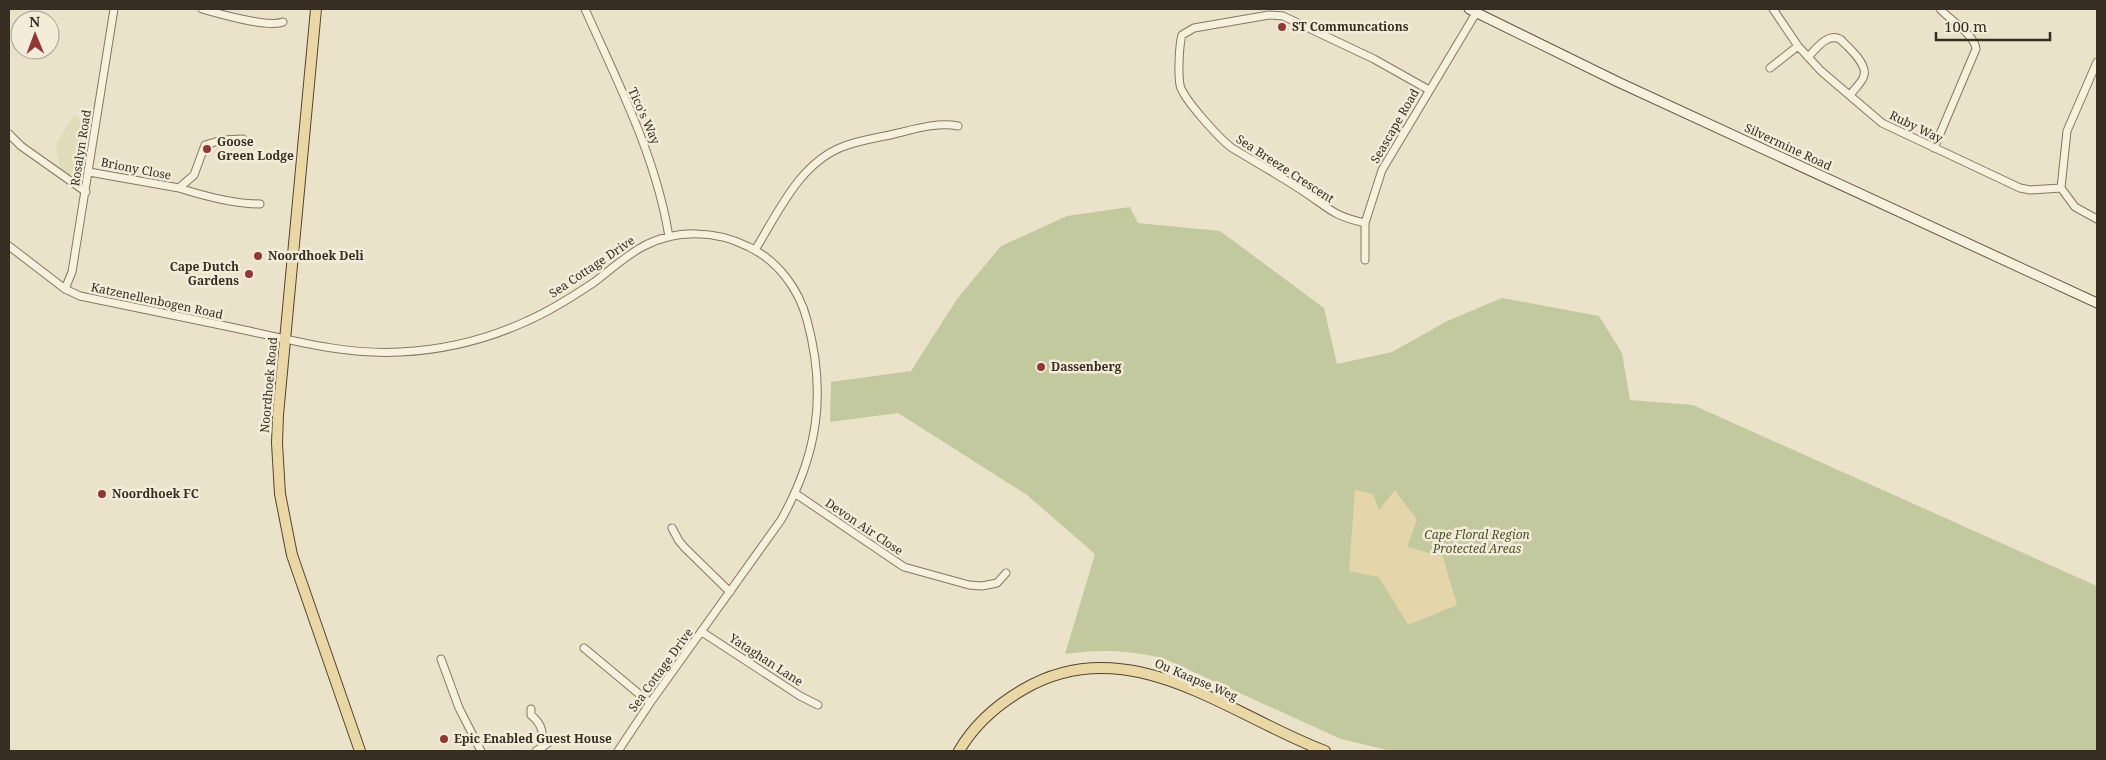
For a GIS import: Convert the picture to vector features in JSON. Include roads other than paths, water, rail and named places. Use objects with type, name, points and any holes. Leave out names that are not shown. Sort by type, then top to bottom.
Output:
[{"type":"main road","name":"Noordhoek Road","points":[[316,9],[277,443],[280,494],[292,555],[360,751]]},
{"type":"main road","name":"Ou Kaapse Weg","points":[[959,751],[986,716],[1014,695],[1035,683],[1054,676],[1094,668],[1127,669],[1163,677],[1325,751]]},
{"type":"street","name":"Rosalyn Road","points":[[65,289],[72,272],[86,192],[114,9]]},
{"type":"street","points":[[202,9],[264,23],[278,24],[283,22]]},
{"type":"street","name":"Tico's Way","points":[[584,9],[650,157],[665,211],[669,237]]},
{"type":"street","name":"Ruby Way","points":[[1773,9],[1798,46],[1832,82],[1882,123],[2020,188],[2030,190],[2061,188]]},
{"type":"street","points":[[1934,148],[1976,49],[1974,40],[1940,9]]},
{"type":"street","name":"Seascape Road","points":[[1366,260],[1365,223],[1382,170],[1473,11]]},
{"type":"street","name":"Silvermine Road","points":[[1473,11],[1618,82],[2097,303]]},
{"type":"street","name":"Sea Breeze Crescent","points":[[1365,223],[1332,213],[1306,193],[1222,140],[1182,91],[1179,78],[1182,34],[1194,28],[1278,15],[1374,59],[1429,90]]},
{"type":"street","points":[[1808,56],[1827,39],[1836,37],[1840,39],[1862,63],[1864,69],[1864,78],[1850,95]]},
{"type":"street","points":[[1770,68],[1798,46]]},
{"type":"street","points":[[2097,62],[2067,132],[2061,188],[2075,207],[2097,219]]},
{"type":"street","points":[[755,250],[804,174],[833,152],[848,145],[910,130],[942,124],[958,126]]},
{"type":"street","points":[[9,134],[21,146],[86,192]]},
{"type":"street","name":"Briony Close","points":[[89,172],[179,188],[194,175],[205,145],[222,140],[242,139]]},
{"type":"street","points":[[179,188],[212,197],[248,204],[260,204]]},
{"type":"street","name":"Sea Cottage Drive","points":[[286,339],[346,350],[370,352],[430,349],[469,341],[498,333],[541,314],[591,284],[642,247],[669,237],[704,233],[737,241],[755,250],[772,262],[795,290],[806,316],[816,362],[818,382],[816,427],[807,464],[796,494],[781,520],[650,703],[618,751]]},
{"type":"street","name":"Katzenellenbogen Road","points":[[9,246],[65,289],[80,296],[286,339]]},
{"type":"street","name":"Devon Air Close","points":[[796,494],[904,567],[948,580],[982,586],[997,583],[1006,573]]},
{"type":"street","points":[[672,528],[685,548],[730,592]]},
{"type":"street","name":"Yataghan Lane","points":[[702,632],[800,696],[818,705]]},
{"type":"street","points":[[584,648],[650,703]]},
{"type":"street","points":[[441,659],[459,708],[481,751]]},
{"type":"street","points":[[531,709],[531,715],[539,722],[543,730],[539,749]]},
{"type":"street","points":[[539,749],[551,741]]},
{"type":"place","name":"ST Communcations","points":[[1282,27]]},
{"type":"place","name":"Goose Green Lodge","points":[[207,149]]},
{"type":"place","name":"Noordhoek Deli","points":[[258,256]]},
{"type":"place","name":"Cape Dutch Gardens","points":[[249,274]]},
{"type":"place","name":"Dassenberg","points":[[1041,367]]},
{"type":"place","name":"Noordhoek FC","points":[[102,494]]},
{"type":"place","name":"Epic Enabled Guest House","points":[[444,739]]},
{"type":"park label","name":"Cape Floral Region Protected Areas","points":[[1477,542]]}]
